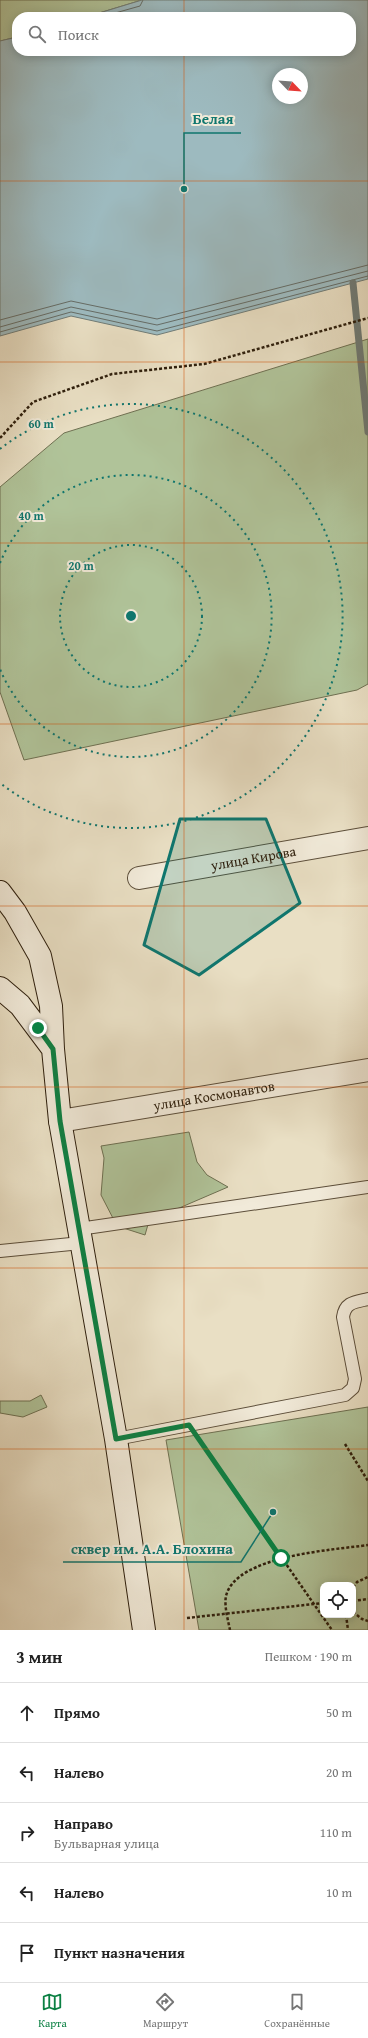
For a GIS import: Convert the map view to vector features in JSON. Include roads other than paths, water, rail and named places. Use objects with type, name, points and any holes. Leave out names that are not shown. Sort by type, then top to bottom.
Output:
[{"type":"main road","name":"улица Кирова","points":[[139,878],[368,838]]},
{"type":"main road","points":[[0,892],[16,912],[40,956],[51,1006],[53,1049],[60,1121],[116,1439],[144,1630]]},
{"type":"main road","points":[[0,988],[20,1006],[53,1049]]},
{"type":"main road","name":"улица Космонавтов","points":[[60,1121],[368,1070]]},
{"type":"lane","points":[[0,1251],[368,1187]]},
{"type":"lane","points":[[116,1439],[345,1394],[353,1388],[355,1379],[343,1317],[344,1308],[349,1303],[368,1299]]},
{"type":"water","points":[[142,0],[368,0],[368,279],[157,335],[71,316],[0,336],[0,41],[12,38],[12,56],[356,56],[356,12],[102,12]]},
{"type":"waterway","points":[[353,283],[368,432]]},
{"type":"place","name":"Белая","points":[[184,189]]},
{"type":"place","name":"сквер им. А.А. Блохина","points":[[273,1512]]}]
